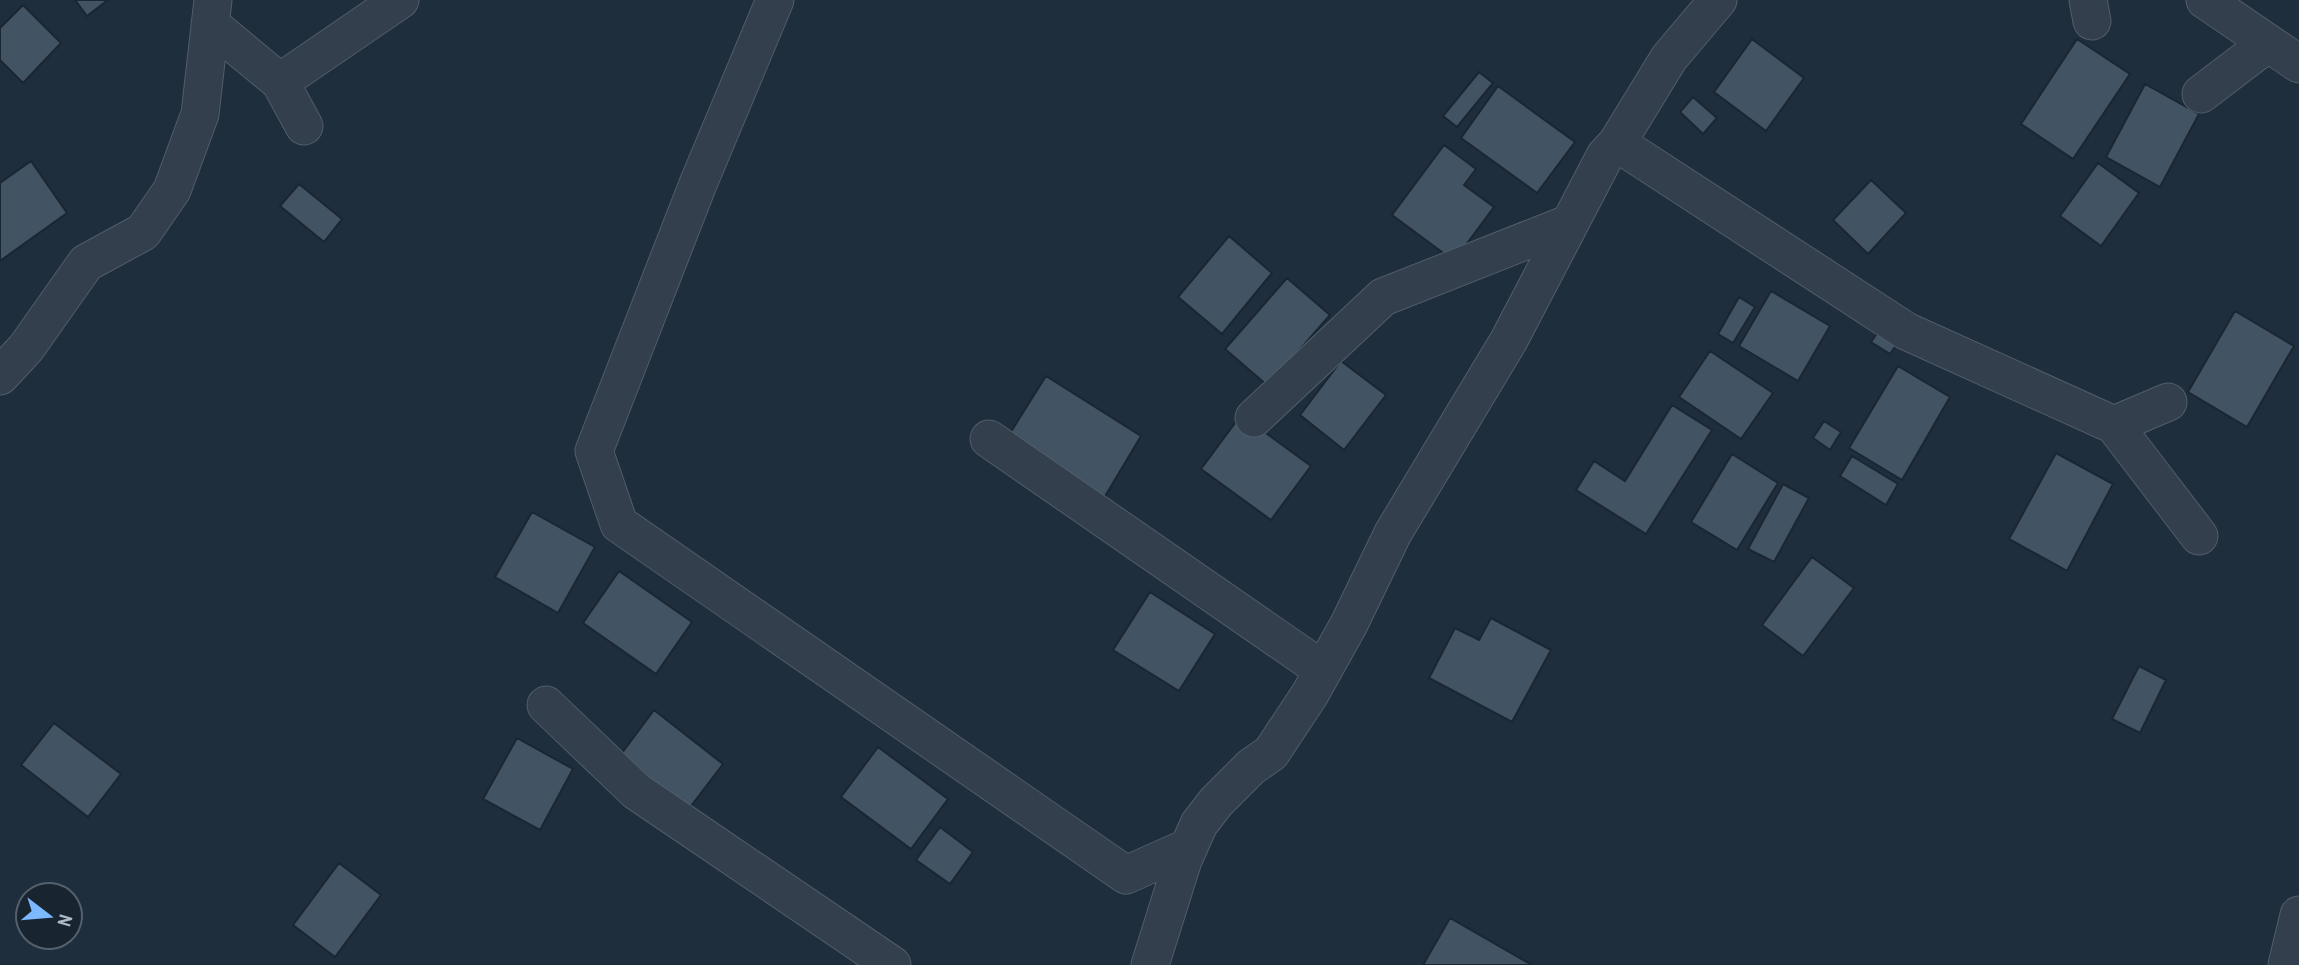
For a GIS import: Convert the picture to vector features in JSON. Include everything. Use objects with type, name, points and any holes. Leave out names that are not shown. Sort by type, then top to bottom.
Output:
[{"type":"street","points":[[280,82],[400,0]]},
{"type":"street","points":[[775,0],[698,184],[594,451],[619,524],[1126,875],[1189,847]]},
{"type":"street","points":[[1150,965],[1199,824],[1216,802],[1251,767],[1271,752],[1310,694],[1393,533],[1509,340],[1605,156],[1617,143],[1669,58],[1718,0]]},
{"type":"street","points":[[2205,0],[2299,64]]},
{"type":"street","points":[[212,12],[280,82],[304,126]]},
{"type":"street","points":[[0,376],[26,348],[86,263],[142,232],[172,190],[200,114],[212,12]]},
{"type":"street","points":[[2201,94],[2268,43]]},
{"type":"street","points":[[1617,143],[1906,331],[2114,425],[2199,536]]},
{"type":"street","points":[[1254,418],[1383,297],[1568,223]]},
{"type":"street","points":[[2114,425],[2168,402]]},
{"type":"street","points":[[989,439],[1323,670]]},
{"type":"street","points":[[546,705],[636,791],[892,965]]},
{"type":"street","points":[[2287,965],[2299,915]]},
{"type":"building","points":[[75,0],[108,0],[87,16]]},
{"type":"building","points":[[23,5],[61,43],[23,83],[0,60],[0,28]]},
{"type":"building","points":[[1752,39],[1804,78],[1766,131],[1714,92]]},
{"type":"building","points":[[2077,39],[2130,74],[2073,159],[2021,124]]},
{"type":"building","points":[[1479,72],[1493,83],[1457,127],[1443,116]]},
{"type":"building","points":[[2145,84],[2199,114],[2160,187],[2106,157]]},
{"type":"building","points":[[1498,86],[1575,142],[1537,193],[1461,138]]},
{"type":"building","points":[[1693,97],[1717,118],[1703,134],[1680,112]]},
{"type":"building","points":[[1444,145],[1476,169],[1464,185],[1494,207],[1454,261],[1392,215]]},
{"type":"building","points":[[31,161],[67,213],[0,261],[0,183]]},
{"type":"building","points":[[2098,163],[2139,193],[2101,246],[2060,216]]},
{"type":"building","points":[[1871,180],[1906,213],[1868,254],[1833,220]]},
{"type":"building","points":[[299,184],[342,219],[324,242],[280,206]]},
{"type":"building","points":[[1229,236],[1272,273],[1222,334],[1178,297]]},
{"type":"building","points":[[1287,278],[1330,315],[1268,386],[1225,349]]},
{"type":"building","points":[[1771,291],[1830,326],[1798,381],[1739,346]]},
{"type":"building","points":[[1739,297],[1755,307],[1733,343],[1718,334]]},
{"type":"building","points":[[2235,311],[2294,346],[2247,427],[2188,392]]},
{"type":"building","points":[[1878,332],[1897,344],[1890,354],[1871,342]]},
{"type":"building","points":[[1710,351],[1773,393],[1741,439],[1679,397]]},
{"type":"building","points":[[1341,361],[1386,395],[1344,450],[1300,415]]},
{"type":"building","points":[[1898,366],[1950,397],[1902,480],[1849,448]]},
{"type":"building","points":[[1046,376],[1141,436],[1104,498],[1007,438]]},
{"type":"building","points":[[1672,405],[1712,430],[1646,534],[1576,490],[1594,461],[1625,481]]},
{"type":"building","points":[[1241,415],[1311,466],[1271,520],[1201,469]]},
{"type":"building","points":[[1824,421],[1841,432],[1830,450],[1813,438]]},
{"type":"building","points":[[2056,453],[2113,484],[2067,571],[2009,539]]},
{"type":"building","points":[[1732,454],[1778,483],[1737,550],[1691,522]]},
{"type":"building","points":[[1852,456],[1898,484],[1886,505],[1840,476]]},
{"type":"building","points":[[1783,484],[1809,498],[1774,562],[1748,549]]},
{"type":"building","points":[[532,512],[595,547],[558,613],[495,577]]},
{"type":"building","points":[[1812,557],[1854,588],[1803,656],[1762,625]]},
{"type":"building","points":[[619,571],[692,622],[656,674],[583,623]]},
{"type":"building","points":[[1150,592],[1215,634],[1179,691],[1113,650]]},
{"type":"building","points":[[1491,618],[1551,650],[1512,722],[1429,678],[1455,628],[1479,640]]},
{"type":"building","points":[[2139,666],[2166,680],[2140,733],[2112,719]]},
{"type":"building","points":[[654,710],[723,764],[688,810],[619,757]]},
{"type":"building","points":[[54,723],[121,774],[88,817],[21,765]]},
{"type":"building","points":[[517,738],[573,769],[540,830],[483,799]]},
{"type":"building","points":[[878,747],[948,799],[911,849],[841,797]]},
{"type":"building","points":[[940,827],[973,852],[950,884],[916,860]]},
{"type":"building","points":[[339,863],[381,895],[335,957],[293,925]]},
{"type":"building","points":[[1450,918],[1532,965],[1423,965]]}]
